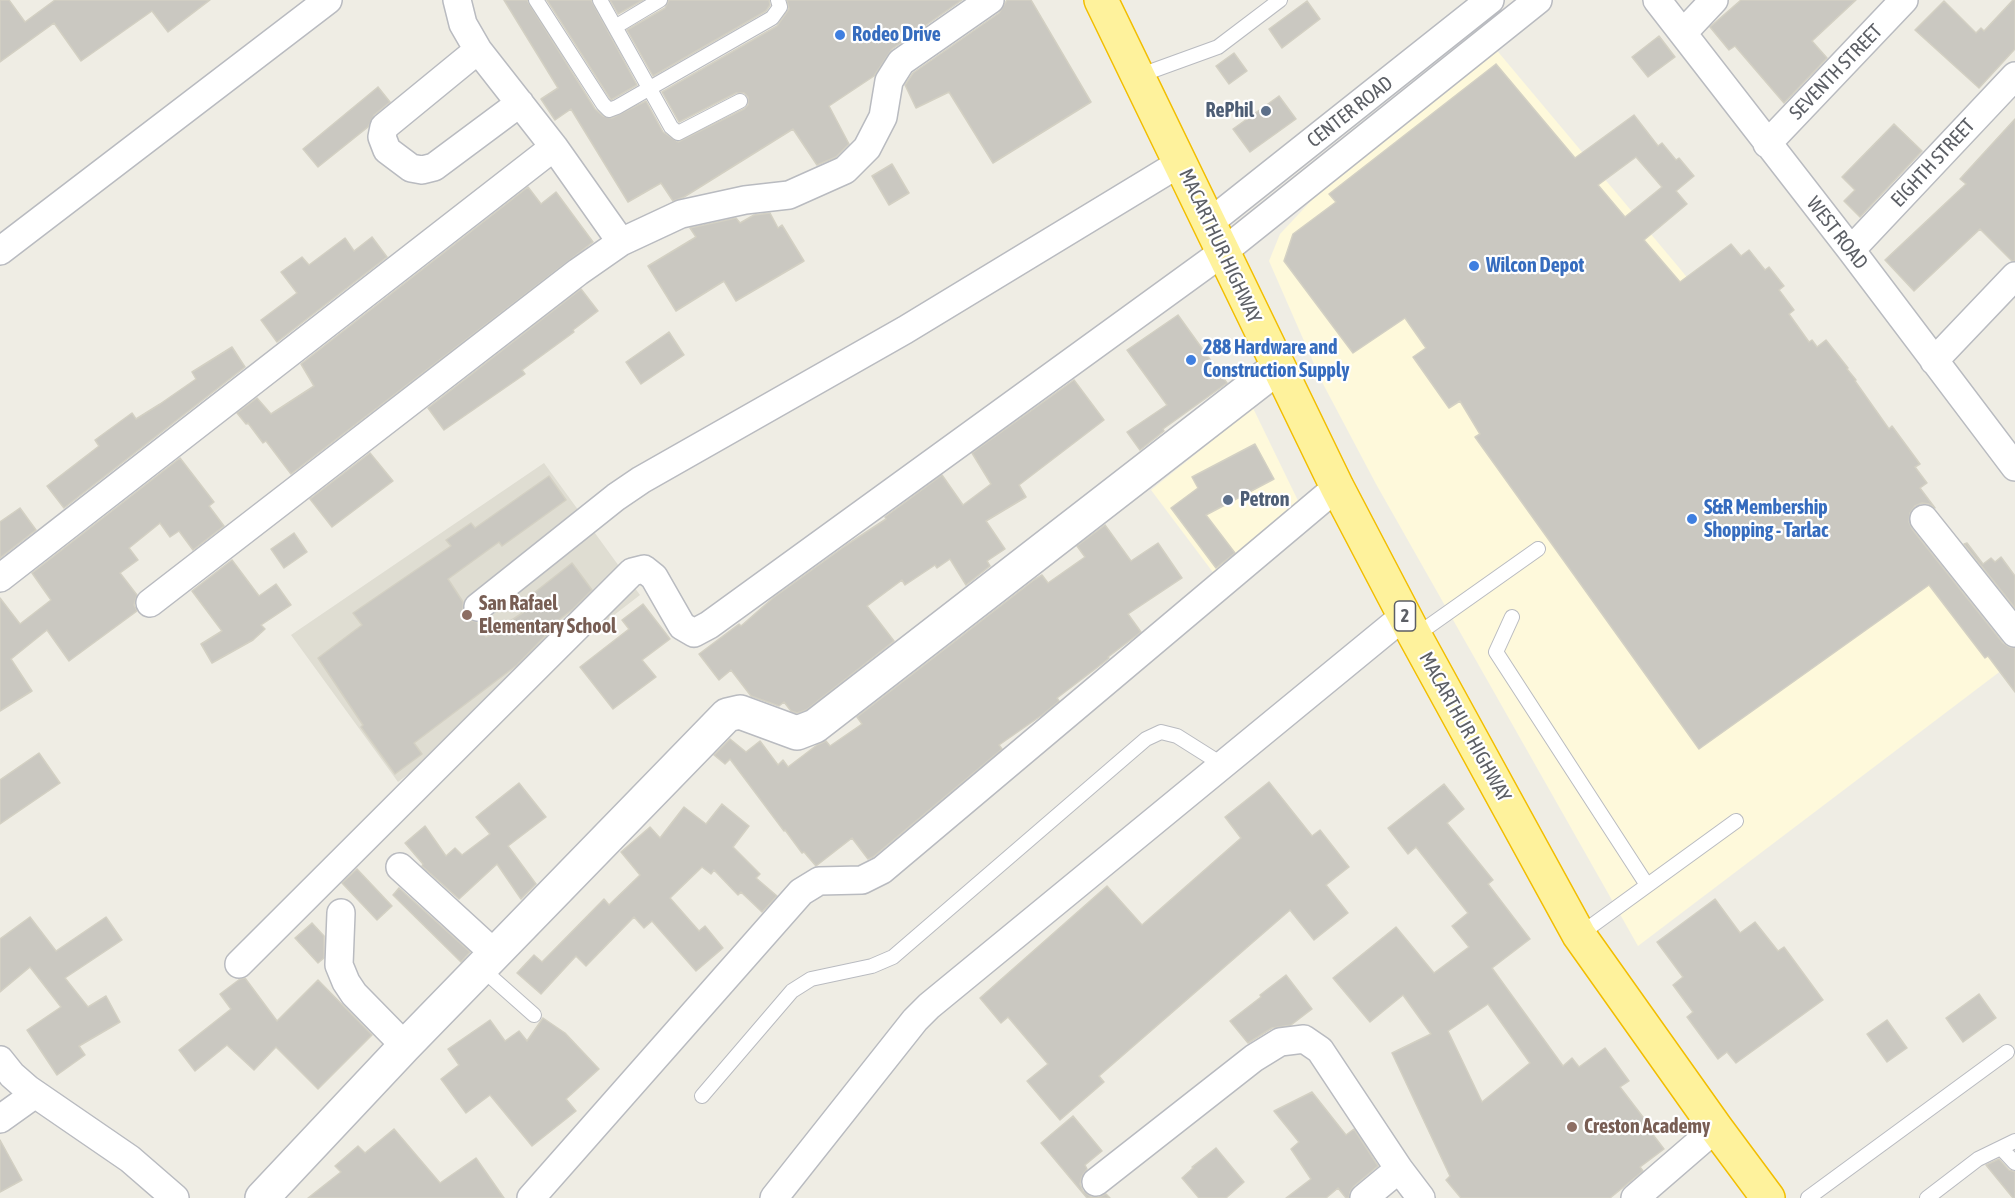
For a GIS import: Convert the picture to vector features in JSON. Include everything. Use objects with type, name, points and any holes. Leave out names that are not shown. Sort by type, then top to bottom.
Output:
[{"type":"highway","name":"MACARTHUR HIGHWAY","points":[[1101,0],[1337,487],[1410,626],[1579,935],[1768,1198]]},
{"type":"street","points":[[0,251],[328,0]]},
{"type":"street","points":[[458,0],[463,24],[478,50],[554,147],[621,242]]},
{"type":"street","points":[[150,603],[578,272],[621,242],[681,214],[746,200],[789,195],[845,170],[867,148],[883,117],[889,81],[901,62],[990,0]]},
{"type":"street","name":"CENTER ROAD","points":[[1216,237],[1490,0]]},
{"type":"street","points":[[238,964],[632,572],[644,569],[654,577],[682,626],[694,633],[709,625],[1216,237],[1538,0]]},
{"type":"street","name":"WEST ROAD","points":[[1657,0],[1851,250],[2015,467]]},
{"type":"street","points":[[1683,33],[1714,0]]},
{"type":"street","name":"SEVENTH STREET","points":[[1767,144],[1904,0]]},
{"type":"street","points":[[478,50],[384,127],[382,137],[387,150],[411,168],[422,170],[434,167],[520,103]]},
{"type":"street","name":"EIGHTH STREET","points":[[1851,250],[2015,76]]},
{"type":"street","points":[[0,578],[554,147]]},
{"type":"street","points":[[478,607],[616,497],[641,480],[905,330],[1180,163]]},
{"type":"street","points":[[1934,361],[2015,276]]},
{"type":"street","points":[[262,1198],[405,1046],[727,715],[740,712],[797,733],[815,726],[1278,367]]},
{"type":"street","points":[[531,1198],[801,892],[819,881],[862,880],[882,870],[1337,487]]},
{"type":"street","points":[[1924,519],[2015,633]]},
{"type":"street","points":[[774,1198],[915,1020],[929,1006],[1223,765],[1410,626]]},
{"type":"street","points":[[400,867],[488,961]]},
{"type":"street","points":[[341,912],[339,965],[346,982],[354,994],[405,1046]]},
{"type":"street","points":[[1096,1182],[1254,1058],[1280,1042],[1304,1039],[1320,1050],[1399,1169],[1421,1198]]},
{"type":"street","points":[[0,1060],[12,1076],[130,1159],[175,1198]]},
{"type":"street","points":[[0,1119],[35,1094]]},
{"type":"street","points":[[1635,1198],[1716,1128]]},
{"type":"street","points":[[1364,1198],[1399,1169]]},
{"type":"lane","points":[[536,0],[609,110],[772,18],[780,6],[778,0]]},
{"type":"lane","points":[[600,0],[671,128],[678,133],[740,101]]},
{"type":"lane","points":[[615,27],[660,0]]},
{"type":"lane","points":[[1138,76],[1218,47],[1280,0]]},
{"type":"lane","points":[[1410,626],[1538,549]]},
{"type":"lane","points":[[1512,617],[1496,652],[1647,885]]},
{"type":"lane","points":[[702,1096],[792,991],[811,979],[872,966],[893,957],[1146,739],[1161,732],[1177,736],[1223,765]]},
{"type":"lane","points":[[1579,935],[1736,821]]},
{"type":"lane","points":[[488,961],[534,1015]]},
{"type":"lane","points":[[1808,1198],[2007,1052]]},
{"type":"lane","points":[[1927,1198],[1978,1158],[2015,1141]]},
{"type":"lane","points":[[2001,1148],[2015,1163]]},
{"type":"shaded area","points":[[1494,47],[1681,270],[2002,670],[1638,946],[1376,484],[1322,382],[1269,261],[1280,234],[1325,186]]},
{"type":"shaded area","name":"Petron","points":[[1253,408],[1303,511],[1218,579],[1151,490]]},
{"type":"shaded area","name":"San Rafael Elementary School","points":[[544,463],[640,595],[398,782],[291,635]]},
{"type":"building","points":[[0,0],[9,0],[25,22],[55,0],[210,0],[168,32],[152,11],[81,61],[54,23],[0,62]]},
{"type":"building","points":[[504,0],[527,0],[595,109],[603,116],[612,118],[646,101],[663,132],[678,142],[744,109],[748,105],[748,97],[744,93],[736,93],[679,122],[662,92],[777,26],[789,9],[787,0],[962,0],[892,49],[874,76],[829,106],[849,144],[836,157],[817,165],[793,129],[684,197],[673,201],[661,183],[628,202],[571,109],[555,120],[541,99],[558,88]]},
{"type":"building","points":[[547,0],[591,0],[637,85],[611,100]]},
{"type":"building","points":[[610,0],[643,0],[618,14]]},
{"type":"building","points":[[669,0],[769,0],[770,5],[766,11],[653,76],[627,30],[665,8]]},
{"type":"building","points":[[1007,0],[1031,0],[1091,102],[993,163],[949,92],[916,108],[905,85],[913,73],[999,13]]},
{"type":"building","points":[[1741,0],[1856,0],[1812,41],[1827,58],[1784,103],[1735,46],[1729,50],[1710,27]]},
{"type":"building","points":[[2015,0],[2015,49],[1979,88],[1915,30],[1944,1],[1976,33],[1981,28],[1984,31]]},
{"type":"building","points":[[1307,1],[1320,19],[1282,48],[1269,29]]},
{"type":"building","points":[[1659,36],[1675,57],[1648,77],[1632,57]]},
{"type":"building","points":[[1234,53],[1247,71],[1229,84],[1216,66]]},
{"type":"building","points":[[1496,64],[1575,158],[1634,115],[1658,146],[1662,143],[1694,176],[1676,191],[1687,204],[1644,240],[1680,282],[1731,244],[1741,256],[1749,250],[1765,270],[1769,267],[1784,286],[1779,290],[1794,310],[1789,314],[1809,342],[1812,340],[1817,347],[1826,340],[1889,429],[1892,426],[1920,464],[1915,467],[1927,483],[1920,488],[1935,508],[1922,503],[1915,506],[1910,513],[1909,522],[1912,529],[2003,643],[2015,648],[2015,692],[1988,656],[1985,658],[1929,585],[1699,749],[1475,437],[1480,434],[1460,401],[1449,408],[1413,357],[1426,348],[1405,318],[1353,353],[1284,261],[1293,234],[1336,202],[1329,194]],"holes":[[[1636,157],[1662,187],[1625,217],[1598,185]]]},
{"type":"building","points":[[378,87],[390,102],[374,115],[368,127],[318,167],[303,149]]},
{"type":"building","points":[[1279,96],[1296,119],[1250,152],[1233,129]]},
{"type":"building","points":[[2015,119],[2015,261],[2012,261],[1980,229],[1914,291],[1885,260],[1966,184],[1960,179]]},
{"type":"building","points":[[1894,124],[1922,151],[1860,217],[1844,201],[1855,190],[1842,177]]},
{"type":"building","points":[[892,164],[909,193],[889,205],[872,176]]},
{"type":"building","points":[[528,187],[541,204],[556,192],[593,242],[291,474],[266,441],[263,443],[237,413],[257,398],[271,414],[314,386],[301,364]]},
{"type":"building","points":[[770,213],[778,228],[782,225],[804,261],[736,301],[724,281],[676,311],[648,266],[696,237],[690,228],[736,218],[740,223],[754,215]]},
{"type":"building","points":[[372,237],[387,257],[277,342],[261,320],[297,293],[281,272],[302,257],[309,265],[345,238],[354,251]]},
{"type":"building","points":[[581,289],[598,311],[573,330],[574,332],[522,370],[525,374],[444,430],[428,408]]},
{"type":"building","points":[[1178,315],[1227,383],[1163,429],[1164,431],[1140,450],[1127,432],[1167,405],[1127,350]]},
{"type":"building","points":[[669,332],[684,355],[641,384],[626,362]]},
{"type":"building","points":[[232,347],[245,367],[64,508],[47,486],[99,446],[95,440],[132,413],[136,419],[160,404],[196,379],[192,372]]},
{"type":"building","points":[[1074,380],[1104,420],[1019,485],[1026,497],[986,521],[1005,549],[987,561],[990,566],[966,585],[950,559],[937,568],[935,565],[905,585],[902,580],[867,606],[894,641],[806,710],[797,713],[791,711],[784,702],[779,706],[751,696],[731,670],[719,680],[699,654],[739,624],[741,626],[773,598],[886,519],[885,517],[942,475],[963,505],[991,484],[972,453]]},
{"type":"building","points":[[1255,444],[1274,479],[1206,515],[1235,553],[1216,568],[1171,508],[1198,488],[1192,477]]},
{"type":"building","points":[[370,453],[393,481],[332,527],[310,499]]},
{"type":"building","points":[[180,458],[214,502],[209,506],[224,526],[193,550],[179,531],[170,537],[160,523],[129,548],[138,560],[120,573],[137,595],[134,605],[137,611],[69,661],[47,630],[11,659],[32,691],[0,711],[0,598],[20,624],[51,600],[32,573]]},
{"type":"building","points":[[549,476],[566,500],[502,546],[499,542],[448,579],[463,602],[465,616],[477,622],[486,637],[536,604],[530,596],[572,563],[592,590],[573,609],[547,629],[549,632],[517,665],[414,743],[422,754],[395,774],[361,727],[363,725],[318,658],[362,625],[353,613],[451,546],[446,540],[471,523],[475,528]]},
{"type":"building","points":[[20,508],[36,530],[0,558],[0,522]]},
{"type":"building","points":[[1105,525],[1131,561],[1158,543],[1182,578],[1128,614],[1141,632],[1057,698],[1059,701],[1042,715],[999,745],[1002,749],[873,857],[868,859],[852,838],[816,866],[784,831],[730,759],[725,764],[714,755],[730,739],[746,752],[760,741],[778,765],[783,760],[788,767],[817,745],[826,741],[830,746],[862,724],[857,717],[1034,580],[1042,575],[1048,583],[1085,557],[1077,546]]},
{"type":"building","points":[[294,533],[307,552],[284,568],[271,549]]},
{"type":"building","points":[[1967,543],[1983,564],[1991,558],[1995,562],[2001,557],[2015,576],[2015,608],[1964,544]]},
{"type":"building","points":[[232,560],[259,596],[276,584],[291,605],[261,625],[265,629],[253,640],[212,663],[201,644],[222,631],[192,591]]},
{"type":"building","points":[[643,604],[670,639],[642,660],[656,677],[613,709],[580,667],[629,629],[622,620]]},
{"type":"building","points":[[39,753],[60,783],[0,824],[0,780]]},
{"type":"building","points":[[1269,782],[1312,836],[1320,830],[1349,867],[1326,885],[1348,913],[1314,940],[1290,910],[1099,1076],[1104,1082],[1060,1120],[1027,1081],[1048,1064],[1008,1017],[1001,1023],[980,998],[1107,886],[1142,925],[1241,838],[1225,817]]},
{"type":"building","points":[[519,783],[546,817],[508,846],[536,884],[521,899],[497,864],[459,899],[422,866],[423,864],[405,843],[425,826],[446,856],[455,848],[462,855],[490,834],[476,817]]},
{"type":"building","points":[[1444,784],[1464,809],[1447,823],[1493,880],[1488,884],[1530,939],[1492,968],[1563,1066],[1572,1058],[1579,1067],[1605,1048],[1629,1081],[1620,1087],[1664,1149],[1640,1167],[1643,1171],[1610,1198],[1461,1198],[1446,1180],[1450,1176],[1392,1053],[1431,1034],[1403,995],[1370,1022],[1333,978],[1396,927],[1434,973],[1469,947],[1452,926],[1468,913],[1416,847],[1408,854],[1388,828]],"holes":[[[1488,1004],[1530,1063],[1482,1102],[1448,1031]]]},
{"type":"building","points":[[722,804],[749,826],[733,847],[760,874],[756,878],[777,896],[762,912],[741,892],[738,895],[714,870],[711,874],[702,867],[670,898],[699,931],[705,926],[723,948],[696,971],[652,921],[644,928],[634,917],[586,966],[576,956],[541,994],[517,973],[534,955],[542,962],[604,899],[609,905],[640,875],[621,852],[650,827],[660,838],[684,807],[706,824]]},
{"type":"building","points":[[357,869],[392,906],[377,920],[342,883]]},
{"type":"building","points":[[399,888],[470,952],[461,962],[393,895]]},
{"type":"building","points":[[1715,899],[1740,933],[1755,922],[1778,951],[1784,947],[1823,1000],[1736,1063],[1727,1052],[1718,1059],[1687,1017],[1693,1012],[1673,985],[1683,977],[1657,942]]},
{"type":"building","points":[[30,917],[56,951],[106,917],[122,940],[65,978],[88,1007],[106,996],[120,1022],[79,1046],[85,1055],[57,1075],[27,1030],[61,1007],[30,967],[0,992],[0,939]]},
{"type":"building","points":[[312,923],[324,936],[324,958],[318,963],[295,938]]},
{"type":"building","points":[[1286,975],[1312,1009],[1291,1025],[1272,1028],[1248,1043],[1230,1021]]},
{"type":"building","points":[[245,978],[277,1021],[318,980],[372,1035],[318,1089],[276,1047],[254,1070],[227,1045],[195,1071],[179,1050],[231,1009],[220,994],[240,979]]},
{"type":"building","points":[[1979,994],[1996,1018],[1963,1042],[1946,1018]]},
{"type":"building","points":[[543,1018],[565,1033],[599,1069],[566,1099],[576,1111],[532,1146],[490,1095],[466,1113],[441,1079],[459,1065],[448,1049],[490,1020],[505,1041],[519,1031],[527,1041]]},
{"type":"building","points":[[1887,1020],[1907,1048],[1887,1062],[1867,1034]]},
{"type":"building","points":[[1312,1092],[1346,1135],[1354,1129],[1378,1166],[1354,1186],[1349,1198],[1346,1198],[1338,1188],[1326,1198],[1286,1198],[1311,1179],[1291,1149],[1299,1142],[1274,1111]]},
{"type":"building","points":[[1073,1116],[1102,1151],[1085,1165],[1087,1169],[1080,1184],[1083,1191],[1091,1197],[1106,1194],[1110,1198],[1087,1198],[1041,1143]]},
{"type":"building","points":[[394,1129],[440,1183],[476,1158],[504,1198],[308,1198],[341,1172],[335,1166],[358,1146],[365,1153]]},
{"type":"building","points":[[0,1140],[22,1180],[0,1192]]},
{"type":"building","points":[[1216,1148],[1244,1182],[1226,1198],[1199,1198],[1182,1178]]},
{"type":"building","points":[[1999,1159],[2009,1170],[2015,1172],[2015,1198],[1986,1165]]},
{"type":"place","name":"Rodeo Drive","points":[[840,35]]},
{"type":"place","name":"RePhil","points":[[1266,111]]},
{"type":"place","name":"Wilcon Depot","points":[[1474,266]]},
{"type":"place","name":"288 Hardware and Construction Supply","points":[[1191,360]]},
{"type":"place","name":"Petron","points":[[1228,500]]},
{"type":"place","name":"S&R Membership Shopping - Tarlac","points":[[1692,519]]},
{"type":"place","name":"San Rafael Elementary School","points":[[467,615]]},
{"type":"place","name":"Creston Academy","points":[[1572,1127]]}]
